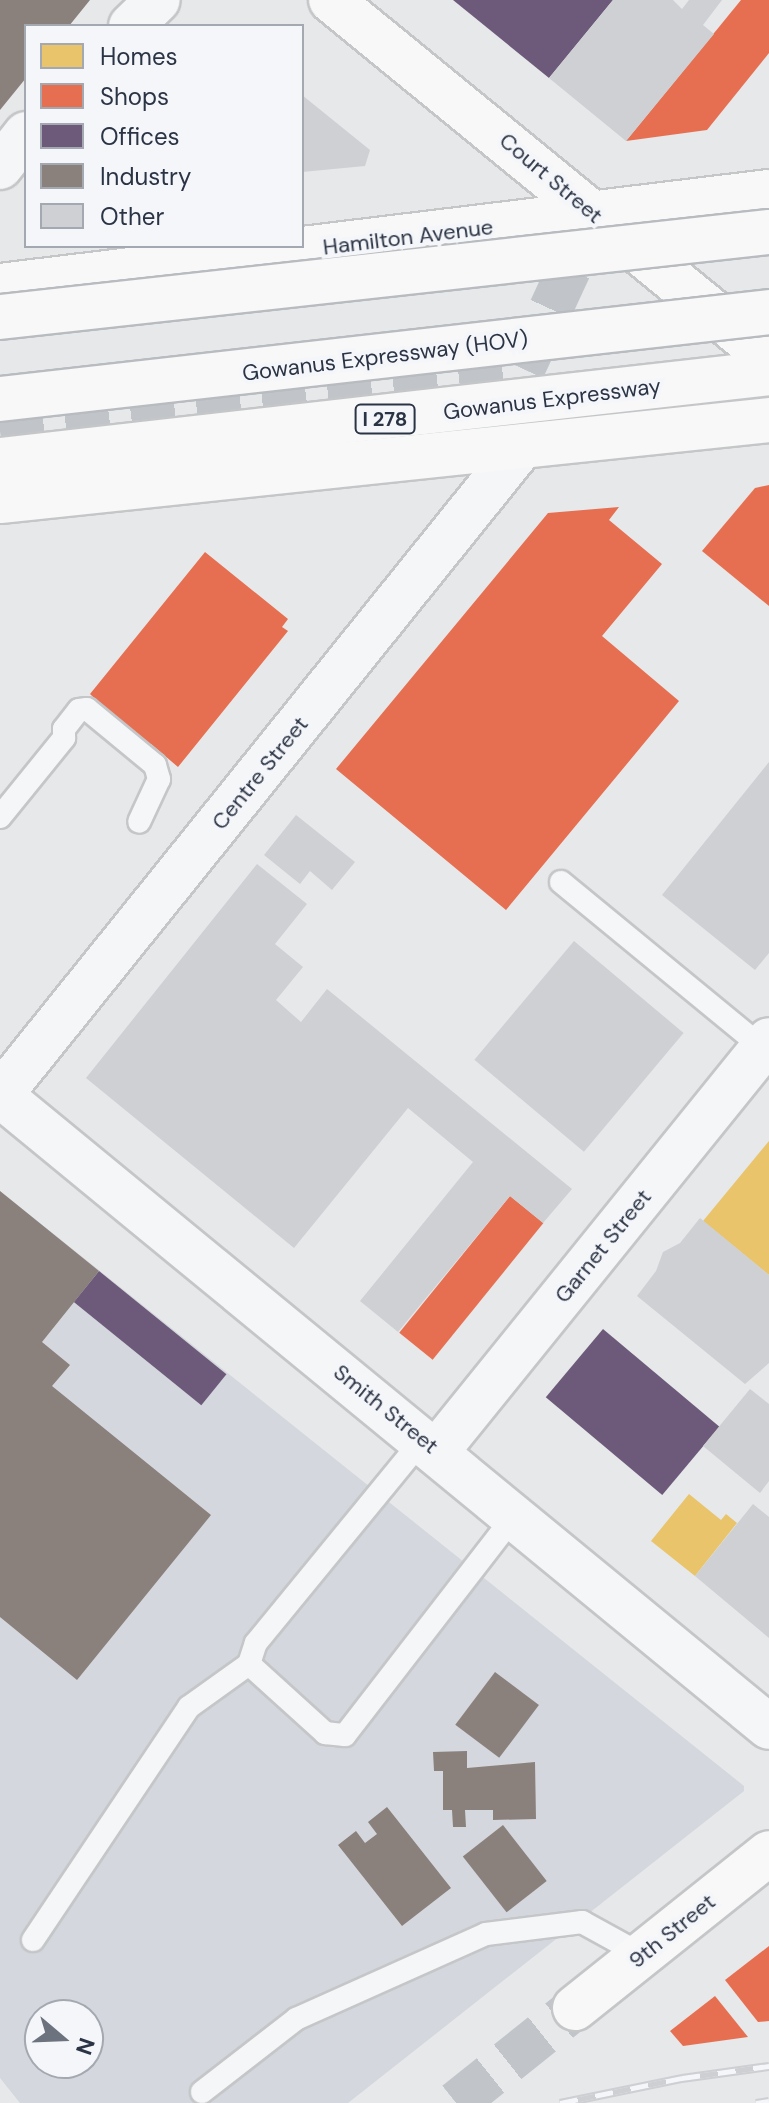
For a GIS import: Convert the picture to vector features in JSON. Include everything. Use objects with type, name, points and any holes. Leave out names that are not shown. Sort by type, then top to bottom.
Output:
[{"type":"main road","name":"Court Street","points":[[331,0],[769,358]]},
{"type":"main road","name":"Hamilton Avenue","points":[[0,286],[769,192]]},
{"type":"main road","points":[[0,317],[769,232]]},
{"type":"main road","name":"Gowanus Expressway (HOV)","points":[[0,399],[769,312]]},
{"type":"main road","name":"Gowanus Expressway","points":[[0,460],[769,373]]},
{"type":"main road","points":[[0,501],[519,450],[769,420]]},
{"type":"main road","name":"9th Street","points":[[575,2008],[769,1853]]},
{"type":"street","points":[[133,24],[158,0]]},
{"type":"street","points":[[0,167],[24,137]]},
{"type":"street","name":"Centre Street","points":[[0,1095],[519,450]]},
{"type":"street","name":"Garnet Street","points":[[430,1445],[766,1044]]},
{"type":"street","name":"Smith Street","points":[[0,1095],[430,1445],[769,1727]]},
{"type":"lane","points":[[0,817],[64,738],[64,729],[79,710],[87,709],[155,765],[159,779],[139,822]]},
{"type":"lane","points":[[561,882],[766,1044]]},
{"type":"lane","points":[[33,1940],[189,1707],[249,1664],[256,1643],[430,1445]]},
{"type":"lane","points":[[249,1664],[325,1733],[345,1735],[515,1515]]},
{"type":"lane","points":[[202,2092],[296,2019],[486,1934],[582,1922],[642,1955]]},
{"type":"shaded area","points":[[0,1191],[744,1786],[744,1791],[348,2103],[20,2103],[0,2078]]},
{"type":"building: Homes","points":[[769,1141],[769,1275],[703,1221]]},
{"type":"building: Homes","points":[[689,1494],[721,1520],[726,1514],[737,1523],[695,1576],[651,1541]]},
{"type":"building: Shops","points":[[741,0],[769,0],[769,53],[707,130],[626,141]]},
{"type":"building: Shops","points":[[769,485],[769,606],[702,551],[755,488]]},
{"type":"building: Shops","points":[[619,507],[609,520],[662,564],[602,636],[679,701],[506,910],[336,769],[548,513]]},
{"type":"building: Shops","points":[[205,552],[288,619],[282,627],[288,631],[178,767],[151,744],[147,749],[90,694]]},
{"type":"building: Shops","points":[[510,1196],[543,1223],[433,1360],[399,1333]]},
{"type":"building: Shops","points":[[769,1946],[769,2021],[758,2022],[725,1980]]},
{"type":"building: Shops","points":[[715,1996],[748,2037],[683,2046],[670,2031]]},
{"type":"building: Offices","points":[[453,0],[613,0],[549,78]]},
{"type":"building: Offices","points":[[99,1271],[226,1374],[201,1405],[74,1302]]},
{"type":"building: Offices","points":[[603,1329],[719,1427],[662,1495],[546,1397]]},
{"type":"building: Industry","points":[[0,0],[90,0],[71,24],[24,24],[24,80],[0,110]]},
{"type":"building: Industry","points":[[0,1191],[99,1271],[42,1342],[70,1365],[52,1386],[211,1515],[77,1680],[0,1617]]},
{"type":"building: Industry","points":[[495,1672],[539,1705],[499,1758],[455,1725]]},
{"type":"building: Industry","points":[[467,1751],[467,1768],[535,1762],[536,1819],[493,1820],[493,1810],[465,1810],[466,1827],[453,1827],[452,1810],[443,1810],[443,1771],[434,1771],[433,1752]]},
{"type":"building: Industry","points":[[387,1807],[451,1888],[402,1926],[338,1845],[356,1831],[365,1843],[377,1834],[368,1822]]},
{"type":"building: Industry","points":[[503,1825],[547,1881],[507,1912],[463,1856]]},
{"type":"building: Other","points":[[613,0],[673,0],[682,9],[689,0],[722,0],[703,25],[714,34],[626,141],[549,78]]},
{"type":"building: Other","points":[[304,97],[370,150],[365,166],[304,172]]},
{"type":"building: Other","points":[[769,762],[769,953],[755,970],[662,895]]},
{"type":"building: Other","points":[[296,815],[355,862],[332,890],[310,871],[300,884],[264,855]]},
{"type":"building: Other","points":[[257,864],[307,904],[275,944],[303,967],[276,1000],[301,1022],[327,989],[572,1189],[543,1223],[510,1196],[398,1332],[360,1301],[473,1162],[408,1108],[294,1248],[86,1078]]},
{"type":"building: Other","points":[[574,941],[684,1033],[584,1152],[474,1060]]},
{"type":"building: Other","points":[[700,1218],[769,1275],[769,1363],[745,1384],[637,1296],[656,1271],[663,1252],[680,1243]]},
{"type":"building: Other","points":[[750,1389],[769,1404],[769,1481],[760,1493],[703,1446]]},
{"type":"building: Other","points":[[753,1504],[769,1517],[769,1638],[695,1576]]},
{"type":"tunnel","points":[[0,431],[523,369],[590,224]]},
{"type":"tunnel","points":[[456,2103],[575,2008]]},
{"type":"railway","points":[[560,2103],[682,2078],[769,2066]]},
{"type":"railway","points":[[756,2103],[769,2101]]}]
